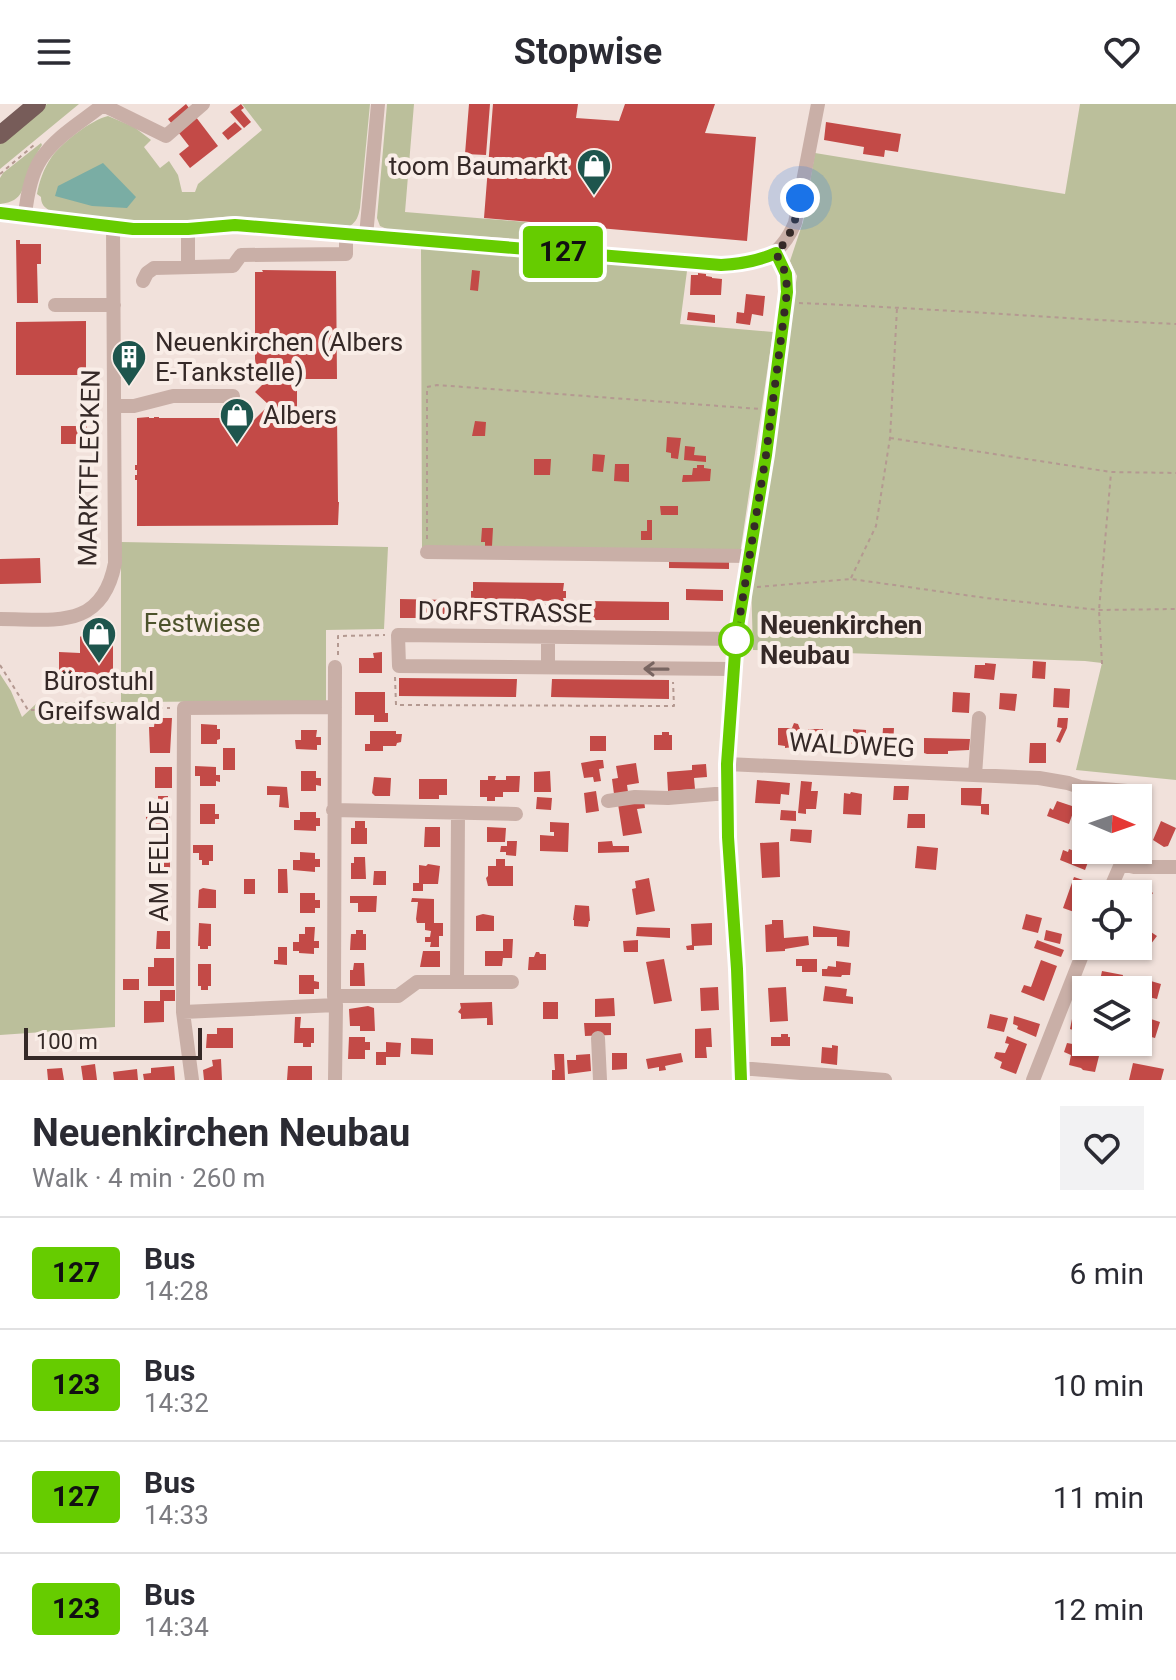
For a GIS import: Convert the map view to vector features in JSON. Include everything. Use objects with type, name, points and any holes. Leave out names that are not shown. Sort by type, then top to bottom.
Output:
[{"type":"main road","points":[[0,135],[37,104]]},
{"type":"street","points":[[25,215],[40,160],[56,142],[104,105],[166,136],[203,104]]},
{"type":"street","points":[[366,236],[378,104]]},
{"type":"street","points":[[0,213],[113,227],[157,230],[235,225],[721,265],[742,264],[776,253],[785,244],[795,223],[818,104]]},
{"type":"street","name":"MARKTFLECKEN","points":[[0,619],[70,618],[95,605],[108,590],[115,563],[113,227]]},
{"type":"street","points":[[188,229],[188,267]]},
{"type":"street","points":[[143,281],[154,268],[233,266],[241,255],[346,254],[346,234]]},
{"type":"street","points":[[776,253],[786,274],[785,302],[766,455],[736,639],[727,764],[741,1074],[885,1080]]},
{"type":"street","points":[[55,305],[114,305]]},
{"type":"street","points":[[114,406],[134,406],[173,396],[233,396]]},
{"type":"street","points":[[427,552],[749,556]]},
{"type":"street","name":"DORFSTRASSE","points":[[734,669],[399,666],[398,635],[736,639]]},
{"type":"street","points":[[547,637],[548,667]]},
{"type":"street","points":[[335,667],[335,1080]]},
{"type":"street","points":[[184,708],[335,707]]},
{"type":"street","name":"AM FELDE","points":[[184,708],[183,1012],[192,1080]]},
{"type":"street","points":[[975,775],[979,718]]},
{"type":"street","name":"WALDWEG","points":[[727,764],[1039,778],[1072,784]]},
{"type":"street","points":[[608,801],[727,793]]},
{"type":"street","points":[[333,810],[516,814]]},
{"type":"street","points":[[457,981],[458,813]]},
{"type":"street","points":[[1131,864],[1134,867],[1176,867]]},
{"type":"street","points":[[1033,1080],[1080,960]]},
{"type":"street","points":[[183,1012],[398,996],[417,982],[512,982]]},
{"type":"street","points":[[598,1038],[600,1080]]},
{"type":"path","points":[[785,302],[1176,324]]},
{"type":"path","points":[[851,579],[876,526],[890,438],[897,307]]},
{"type":"path","points":[[427,552],[427,387],[437,385],[764,410]]},
{"type":"path","points":[[890,438],[1111,472],[1176,473]]},
{"type":"path","points":[[1102,664],[1099,610],[1111,472]]},
{"type":"path","points":[[744,588],[851,579],[1099,610],[1176,609]]},
{"type":"path","points":[[490,636],[491,600]]},
{"type":"path","points":[[516,600],[516,636]]},
{"type":"path","points":[[546,601],[547,637]]},
{"type":"path","points":[[335,667],[338,636],[398,635]]},
{"type":"path","points":[[0,665],[28,710],[184,708]]},
{"type":"path","points":[[399,666],[394,668],[396,705],[674,706],[673,669]]},
{"type":"path","points":[[415,696],[415,705]]},
{"type":"path","points":[[441,697],[442,705]]},
{"type":"path","points":[[474,697],[474,705]]},
{"type":"path","points":[[500,697],[500,705]]},
{"type":"path","points":[[566,697],[566,706]]},
{"type":"path","points":[[592,698],[592,706]]},
{"type":"path","points":[[625,698],[625,706]]},
{"type":"path","points":[[651,698],[651,706]]},
{"type":"green space","points":[[47,104],[79,104],[0,169],[0,144]]},
{"type":"green space","points":[[242,104],[370,104],[360,208],[350,226],[233,216],[140,222],[50,211],[37,194],[48,162],[56,152],[85,127],[108,116],[134,127],[151,140],[144,147],[160,168],[169,161],[178,175],[182,192],[195,192],[198,184],[262,130]]},
{"type":"green space","points":[[387,104],[414,104],[405,212],[538,223],[537,240],[413,232],[380,226],[377,218]]},
{"type":"green space","points":[[1080,104],[1176,104],[1176,780],[1076,770],[1102,663],[753,650],[751,580],[797,276],[790,261],[803,222],[815,153],[1065,194]]},
{"type":"green space","points":[[41,143],[18,197],[0,204],[0,178],[3,173]]},
{"type":"green space","points":[[421,247],[687,271],[680,324],[773,332],[740,554],[422,547]]},
{"type":"green space","name":"Festwiese","points":[[121,542],[388,547],[384,629],[326,630],[326,701],[121,702]]},
{"type":"green space","points":[[0,674],[22,717],[37,703],[116,702],[115,1027],[0,1035]]},
{"type":"water","points":[[103,163],[136,197],[127,208],[92,206],[55,196],[58,186]]},
{"type":"building","points":[[186,104],[218,146],[190,168],[179,154],[189,146],[168,119]]},
{"type":"building","points":[[241,104],[244,108],[241,110],[251,122],[244,128],[230,112]]},
{"type":"building","points":[[469,104],[490,104],[486,155],[465,154]]},
{"type":"building","points":[[493,104],[578,104],[576,118],[619,121],[625,104],[715,104],[705,133],[756,137],[747,241],[484,218]]},
{"type":"building","points":[[235,122],[242,129],[228,140],[222,133]]},
{"type":"building","points":[[826,122],[901,134],[898,152],[885,150],[884,157],[863,154],[864,147],[824,140]]},
{"type":"building","points":[[16,240],[20,240],[20,244],[41,244],[41,264],[37,264],[38,303],[17,303]]},
{"type":"building","points":[[472,270],[480,271],[478,291],[470,290]]},
{"type":"building","name":"Albers","points":[[336,271],[337,379],[297,379],[297,418],[337,417],[338,525],[137,526],[137,418],[231,418],[243,431],[269,405],[255,392],[268,379],[256,366],[255,359],[255,272]]},
{"type":"building","points":[[698,273],[722,279],[721,295],[690,295],[691,275]]},
{"type":"building","points":[[746,294],[765,296],[763,316],[752,314],[750,325],[736,323],[737,312],[744,313]]},
{"type":"building","points":[[688,312],[715,315],[715,323],[687,320]]},
{"type":"building","points":[[86,321],[86,375],[16,375],[16,322]]},
{"type":"building","points":[[475,421],[486,422],[485,436],[472,436]]},
{"type":"building","points":[[61,426],[87,426],[87,444],[61,444]]},
{"type":"building","points":[[667,437],[681,438],[678,459],[671,458],[671,453],[666,452]]},
{"type":"building","points":[[685,446],[695,447],[694,455],[706,456],[706,462],[684,460]]},
{"type":"building","points":[[593,454],[605,455],[603,472],[592,471]]},
{"type":"building","points":[[534,459],[551,459],[550,475],[534,475]]},
{"type":"building","points":[[615,464],[629,464],[629,482],[614,481]]},
{"type":"building","points":[[697,465],[711,469],[710,481],[682,482],[683,475],[692,475]]},
{"type":"building","points":[[660,506],[678,506],[678,515],[661,515]]},
{"type":"building","points":[[647,520],[652,520],[652,540],[641,540],[641,531],[647,531]]},
{"type":"building","points":[[482,528],[493,528],[492,546],[481,542]]},
{"type":"building","points":[[40,558],[41,583],[0,584],[0,559]]},
{"type":"building","points":[[669,558],[729,559],[729,569],[669,568]]},
{"type":"building","points":[[473,582],[564,583],[566,598],[563,598],[564,601],[473,600]]},
{"type":"building","points":[[686,589],[723,590],[723,601],[686,600]]},
{"type":"building","points":[[400,599],[450,600],[450,618],[400,618]]},
{"type":"building","points":[[586,601],[669,602],[669,620],[585,620]]},
{"type":"building","points":[[86,631],[113,631],[113,685],[59,685],[59,652],[80,653],[80,637]]},
{"type":"building","points":[[382,652],[382,673],[359,673],[359,658],[374,658],[373,653]]},
{"type":"building","points":[[1033,661],[1046,662],[1045,679],[1032,678]]},
{"type":"building","points":[[996,664],[994,680],[974,678],[975,665]]},
{"type":"building","points":[[399,678],[517,679],[516,697],[399,696]]},
{"type":"building","points":[[552,679],[669,680],[669,699],[551,697]]},
{"type":"building","points":[[1054,688],[1070,689],[1069,708],[1053,707]]},
{"type":"building","points":[[355,692],[385,692],[388,722],[374,722],[374,715],[355,715]]},
{"type":"building","points":[[953,692],[970,693],[969,713],[952,712]]},
{"type":"building","points":[[1000,693],[1017,694],[1015,711],[999,709]]},
{"type":"building","points":[[155,718],[172,718],[170,753],[150,753],[149,727],[154,727]]},
{"type":"building","points":[[1058,718],[1068,718],[1060,743],[1056,741],[1062,728],[1057,727]]},
{"type":"building","points":[[794,723],[802,729],[801,746],[785,748],[778,745],[778,728],[792,728]]},
{"type":"building","points":[[201,724],[217,725],[220,739],[217,744],[201,744]]},
{"type":"building","points":[[883,728],[894,728],[893,744],[882,744]]},
{"type":"building","points":[[808,729],[823,729],[822,746],[807,745]]},
{"type":"building","points":[[853,729],[866,730],[866,737],[874,737],[873,753],[852,752],[852,744],[846,744],[846,733],[853,733]]},
{"type":"building","points":[[301,730],[317,730],[316,737],[321,737],[321,745],[317,745],[317,750],[296,749],[295,740],[301,740]]},
{"type":"building","points":[[370,731],[396,731],[396,734],[402,734],[401,742],[396,746],[383,746],[383,751],[365,751],[365,744],[370,744]]},
{"type":"building","points":[[662,732],[672,735],[672,750],[654,750],[654,735],[662,735]]},
{"type":"building","points":[[590,736],[606,736],[606,751],[590,751]]},
{"type":"building","points":[[924,738],[970,739],[969,750],[927,754],[924,753]]},
{"type":"building","points":[[1030,743],[1046,743],[1046,763],[1029,763]]},
{"type":"building","points":[[223,748],[235,748],[235,770],[223,770]]},
{"type":"building","points":[[603,760],[604,768],[599,769],[601,781],[594,782],[593,777],[584,778],[581,763]]},
{"type":"building","points":[[636,763],[639,783],[627,785],[628,792],[614,794],[612,779],[618,778],[616,766]]},
{"type":"building","points":[[706,764],[707,777],[694,778],[695,789],[668,791],[667,772],[692,770],[692,765]]},
{"type":"building","points":[[195,766],[216,767],[220,782],[216,781],[216,786],[200,786],[200,776],[195,776]]},
{"type":"building","points":[[155,767],[172,767],[172,788],[155,788]]},
{"type":"building","points":[[301,771],[316,771],[316,778],[321,778],[321,786],[316,785],[316,791],[301,791]]},
{"type":"building","points":[[550,771],[551,792],[534,792],[534,772]]},
{"type":"building","points":[[488,776],[506,780],[506,776],[520,776],[519,792],[503,792],[503,797],[487,801],[487,797],[480,797],[480,780],[488,780]]},
{"type":"building","points":[[374,777],[391,778],[390,796],[375,796],[372,793]]},
{"type":"building","points":[[419,779],[447,779],[447,795],[439,795],[439,799],[419,799]]},
{"type":"building","points":[[757,780],[790,783],[789,795],[781,794],[780,804],[755,803]]},
{"type":"building","points":[[801,781],[812,782],[811,791],[818,791],[816,809],[806,809],[806,814],[798,813]]},
{"type":"building","points":[[267,786],[287,787],[289,808],[279,807],[280,795],[267,795]]},
{"type":"building","points":[[894,786],[909,786],[908,800],[893,800]]},
{"type":"building","points":[[961,788],[982,788],[981,804],[989,804],[989,815],[981,814],[981,806],[961,805]]},
{"type":"building","points":[[596,791],[599,811],[586,813],[584,793]]},
{"type":"building","points":[[844,793],[862,794],[861,815],[843,814]]},
{"type":"building","points":[[158,796],[168,796],[170,830],[146,830],[146,817],[154,815],[154,803],[158,803]]},
{"type":"building","points":[[537,797],[552,798],[551,810],[536,809]]},
{"type":"building","points":[[644,800],[645,808],[637,809],[642,833],[623,836],[618,804]]},
{"type":"building","points":[[1057,801],[1072,806],[1069,824],[1047,816],[1050,808],[1053,810]]},
{"type":"building","points":[[200,804],[215,804],[215,814],[219,814],[219,819],[215,819],[215,824],[200,824]]},
{"type":"building","points":[[781,810],[796,811],[796,821],[780,820]]},
{"type":"building","points":[[300,812],[316,812],[320,826],[316,826],[316,831],[294,830],[294,820],[300,820]]},
{"type":"building","points":[[908,814],[925,814],[925,828],[907,828]]},
{"type":"building","points":[[355,821],[365,821],[367,844],[351,844],[351,828],[355,828]]},
{"type":"building","points":[[1161,821],[1176,828],[1168,846],[1164,847],[1153,840]]},
{"type":"building","points":[[550,822],[569,823],[568,852],[540,851],[540,835],[554,836],[554,832],[550,832]]},
{"type":"building","points":[[425,827],[440,827],[440,847],[424,847]]},
{"type":"building","points":[[487,827],[506,828],[505,842],[487,842]]},
{"type":"building","points":[[791,829],[812,830],[811,843],[790,841]]},
{"type":"building","points":[[507,841],[517,841],[516,856],[500,852],[501,846],[507,846]]},
{"type":"building","points":[[612,841],[613,846],[629,846],[629,852],[598,853],[598,842]]},
{"type":"building","points":[[779,842],[780,877],[762,878],[760,843]]},
{"type":"building","points":[[193,845],[213,845],[213,861],[209,861],[209,865],[202,865],[199,853],[193,853]]},
{"type":"building","points":[[917,846],[938,848],[936,870],[915,868]]},
{"type":"building","points":[[154,847],[170,847],[170,872],[149,872]]},
{"type":"building","points":[[1063,850],[1072,850],[1072,864],[1087,864],[1085,870],[1060,860]]},
{"type":"building","points":[[300,852],[315,853],[315,859],[320,859],[320,867],[315,867],[315,872],[293,870],[293,860],[300,860]]},
{"type":"building","points":[[354,857],[365,857],[366,879],[351,879]]},
{"type":"building","points":[[496,859],[505,859],[505,866],[513,866],[513,886],[488,886],[488,866],[496,866]]},
{"type":"building","points":[[419,865],[440,866],[438,884],[423,884],[423,891],[413,891],[413,883],[419,883]]},
{"type":"building","points":[[278,869],[287,869],[288,893],[278,893]]},
{"type":"building","points":[[374,871],[386,871],[386,885],[373,885]]},
{"type":"building","points":[[649,878],[655,911],[636,915],[632,889],[636,888],[635,881]]},
{"type":"building","points":[[244,879],[255,879],[255,894],[244,894]]},
{"type":"building","points":[[1072,883],[1072,911],[1063,908]]},
{"type":"building","points":[[199,890],[216,890],[216,908],[198,908]]},
{"type":"building","points":[[300,893],[315,893],[315,900],[320,900],[320,908],[315,908],[315,913],[300,913]]},
{"type":"building","points":[[350,896],[377,896],[376,912],[358,912],[358,903],[350,903]]},
{"type":"building","points":[[412,898],[434,899],[434,923],[443,923],[439,947],[430,947],[431,942],[425,942],[431,931],[425,930],[425,923],[417,923],[418,902],[411,902]]},
{"type":"building","points":[[575,905],[589,906],[588,927],[574,926]]},
{"type":"building","points":[[1026,914],[1042,918],[1038,933],[1022,929]]},
{"type":"building","points":[[476,916],[494,916],[494,931],[476,931]]},
{"type":"building","points":[[772,920],[783,920],[784,938],[808,936],[809,945],[766,952],[765,925],[772,924]]},
{"type":"building","points":[[199,923],[211,924],[211,946],[208,949],[198,946]]},
{"type":"building","points":[[712,923],[712,945],[694,946],[694,950],[687,950],[686,946],[692,945],[691,924]]},
{"type":"building","points":[[813,926],[850,931],[849,947],[837,946],[837,937],[813,937]]},
{"type":"building","points":[[305,927],[315,927],[314,941],[319,941],[319,948],[314,948],[314,954],[293,951],[293,942],[299,942],[299,934],[305,934]]},
{"type":"building","points":[[637,927],[670,928],[670,938],[636,936]]},
{"type":"building","points":[[356,930],[363,930],[366,934],[366,950],[350,950],[351,934],[356,934]]},
{"type":"building","points":[[1046,930],[1062,934],[1060,944],[1044,940]]},
{"type":"building","points":[[157,931],[170,931],[170,949],[156,949]]},
{"type":"building","points":[[503,939],[513,939],[512,958],[503,958],[502,966],[485,966],[485,951],[503,951]]},
{"type":"building","points":[[638,940],[638,952],[624,952],[623,941]]},
{"type":"building","points":[[1037,940],[1064,950],[1061,957],[1034,948]]},
{"type":"building","points":[[278,947],[287,947],[287,965],[274,964],[274,960],[278,960]]},
{"type":"building","points":[[423,951],[440,951],[440,967],[420,967]]},
{"type":"building","points":[[536,952],[546,954],[546,970],[528,970],[529,957],[534,957]]},
{"type":"building","points":[[154,958],[174,958],[174,986],[148,986],[148,967],[154,967]]},
{"type":"building","points":[[664,959],[672,1001],[654,1004],[646,962]]},
{"type":"building","points":[[796,959],[817,959],[817,972],[802,972],[802,966],[796,966]]},
{"type":"building","points":[[1041,960],[1057,966],[1044,1001],[1021,992],[1024,985],[1031,987]]},
{"type":"building","points":[[836,961],[851,963],[850,975],[822,976],[822,969],[836,967]]},
{"type":"building","points":[[354,963],[364,963],[365,986],[350,986],[350,970],[353,970]]},
{"type":"building","points":[[198,964],[211,964],[211,986],[208,990],[201,990],[198,986]]},
{"type":"building","points":[[1102,971],[1123,975],[1123,976],[1101,976]]},
{"type":"building","points":[[299,975],[314,975],[319,989],[314,989],[314,994],[299,994]]},
{"type":"building","points":[[123,979],[139,979],[139,990],[123,990]]},
{"type":"building","points":[[1152,981],[1161,984],[1157,999],[1152,998]]},
{"type":"building","points":[[825,986],[847,989],[846,996],[853,997],[853,1004],[823,1001]]},
{"type":"building","points":[[718,987],[719,1010],[701,1011],[700,988]]},
{"type":"building","points":[[786,987],[788,1021],[770,1022],[768,988]]},
{"type":"building","points":[[160,990],[175,990],[175,1001],[164,1001],[164,1022],[144,1023],[144,1001],[160,1001]]},
{"type":"building","points":[[614,998],[615,1016],[595,1017],[595,999]]},
{"type":"building","points":[[492,1002],[493,1025],[487,1025],[487,1018],[461,1019],[458,1012],[460,1003]]},
{"type":"building","points":[[543,1002],[558,1002],[558,1019],[543,1019]]},
{"type":"building","points":[[374,1008],[375,1031],[360,1031],[360,1026],[350,1026],[349,1009]]},
{"type":"building","points":[[990,1014],[1008,1018],[1004,1032],[987,1028]]},
{"type":"building","points":[[1014,1016],[1040,1024],[1036,1037],[1017,1029],[1018,1026],[1013,1024]]},
{"type":"building","points":[[295,1017],[301,1017],[300,1028],[314,1028],[311,1047],[294,1043]]},
{"type":"building","points":[[1152,1019],[1160,1022],[1155,1038],[1152,1037]]},
{"type":"building","points":[[584,1023],[611,1023],[611,1035],[585,1036]]},
{"type":"building","points":[[217,1028],[233,1028],[233,1048],[206,1048],[207,1034],[217,1034]]},
{"type":"building","points":[[711,1028],[712,1047],[706,1047],[707,1058],[695,1058],[695,1029]]},
{"type":"building","points":[[781,1034],[788,1034],[790,1046],[771,1046],[771,1037],[781,1037]]},
{"type":"building","points":[[1007,1036],[1027,1044],[1016,1074],[1000,1068],[1002,1062],[994,1058],[996,1052],[1005,1053],[1009,1044],[1005,1043]]},
{"type":"building","points":[[349,1037],[365,1037],[365,1042],[370,1042],[370,1050],[365,1050],[365,1059],[348,1059]]},
{"type":"building","points":[[411,1038],[433,1039],[433,1055],[411,1054]]},
{"type":"building","points":[[386,1042],[401,1043],[400,1057],[386,1057],[386,1065],[376,1065],[376,1052],[386,1052]]},
{"type":"building","points":[[1067,1043],[1072,1044],[1072,1056],[1099,1056],[1095,1072],[1069,1065],[1071,1055],[1064,1052]]},
{"type":"building","points":[[832,1045],[838,1046],[837,1065],[821,1063],[822,1047],[832,1048]]},
{"type":"building","points":[[612,1053],[627,1053],[627,1069],[612,1070]]},
{"type":"building","points":[[681,1053],[683,1062],[665,1066],[666,1070],[659,1071],[659,1067],[648,1069],[646,1059]]},
{"type":"building","points":[[554,1054],[564,1054],[565,1080],[552,1080]]},
{"type":"building","points":[[590,1054],[591,1071],[568,1074],[567,1060],[576,1060],[576,1055]]},
{"type":"building","points":[[221,1059],[222,1080],[204,1080],[203,1070],[213,1066],[212,1060]]},
{"type":"building","points":[[1133,1063],[1164,1069],[1161,1080],[1129,1080]]},
{"type":"building","points":[[95,1064],[97,1080],[83,1080],[81,1066]]},
{"type":"building","points":[[174,1066],[175,1080],[144,1080],[143,1074],[151,1073],[151,1068]]},
{"type":"building","points":[[288,1066],[312,1066],[312,1080],[287,1080]]},
{"type":"building","points":[[62,1068],[64,1080],[48,1080],[47,1069]]},
{"type":"building","points":[[137,1069],[138,1080],[114,1080],[113,1072]]},
{"type":"bus line","name":"127","points":[[0,213],[133,229],[235,225],[721,265],[742,264],[776,253],[786,274],[787,292],[766,455],[736,639],[727,764],[741,1080]]},
{"type":"place","name":"toom Baumarkt","points":[[594,197]]},
{"type":"place","name":"Neuenkirchen (Albers E-Tankstelle)","points":[[129,388]]},
{"type":"place","name":"Albers","points":[[237,446]]},
{"type":"place","name":"Neuenkirchen Neubau","points":[[736,640]]},
{"type":"place","name":"Bürostuhl Greifswald","points":[[99,665]]},
{"type":"route","points":[[736,640],[766,455],[787,292],[786,274],[776,253],[790,235],[800,198]]}]
